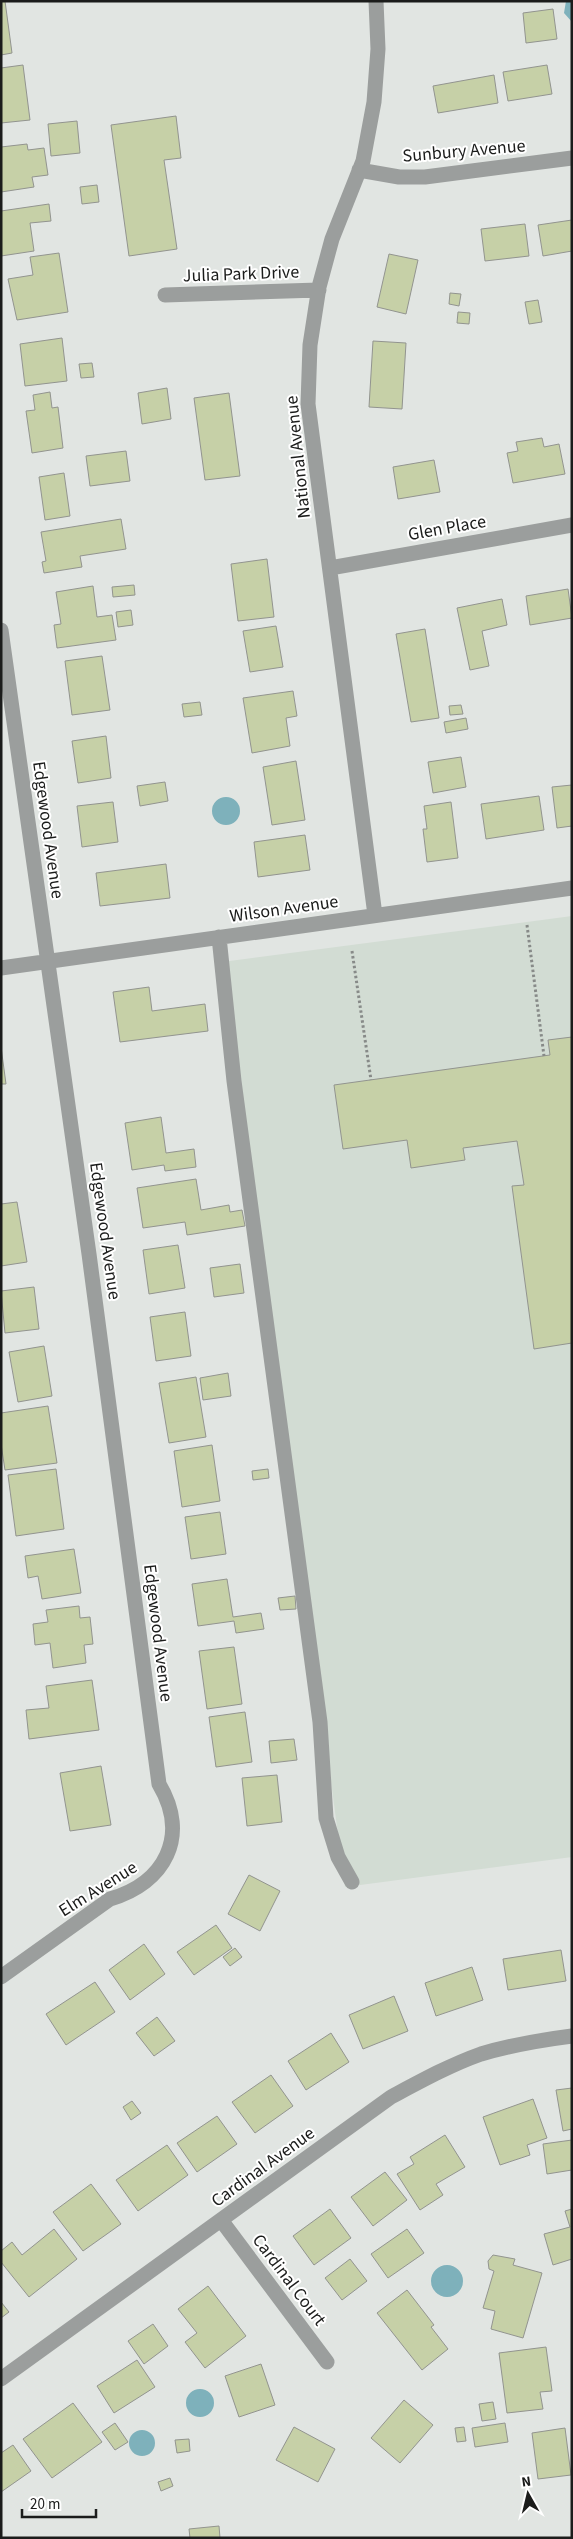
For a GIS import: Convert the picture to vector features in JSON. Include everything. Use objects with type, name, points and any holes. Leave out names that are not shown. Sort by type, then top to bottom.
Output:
[{"type":"street","name":"National Avenue","points":[[376,1],[378,49],[374,102],[363,161],[332,239],[319,290],[310,345],[308,404],[376,915]]},
{"type":"street","name":"Sunbury Avenue","points":[[359,170],[398,177],[425,177],[572,158]]},
{"type":"street","name":"Julia Park Drive","points":[[165,295],[319,290]]},
{"type":"street","name":"Glen Place","points":[[330,568],[572,525]]},
{"type":"street","name":"Edgewood Avenue","points":[[1,630],[89,1254],[159,1784],[172,1816],[172,1836]]},
{"type":"street","name":"Wilson Avenue","points":[[1,968],[572,888]]},
{"type":"street","points":[[219,937],[234,1081],[320,1722],[326,1818],[338,1857],[352,1882]]},
{"type":"street","name":"Elm Avenue","points":[[1,1977],[110,1899],[130,1893],[150,1880],[162,1865],[172,1836]]},
{"type":"street","name":"Cardinal Avenue","points":[[1,2379],[391,2097],[435,2073],[482,2054],[531,2042],[572,2036]]},
{"type":"street","name":"Cardinal Court","points":[[221,2220],[327,2362]]},
{"type":"path","points":[[527,925],[544,1056]]},
{"type":"path","points":[[352,951],[371,1080]]},
{"type":"shaded area","points":[[572,916],[572,1857],[345,1887],[222,962]]},
{"type":"water","points":[[566,1],[572,1],[572,22],[564,13]]},
{"type":"water","points":[[226,797],[236,801],[240,811],[236,821],[226,825],[216,821],[212,811],[216,801]]},
{"type":"water","points":[[447,2265],[453,2266],[458,2270],[462,2275],[462,2287],[458,2292],[453,2296],[447,2297],[441,2296],[436,2292],[432,2287],[431,2281],[432,2275],[436,2270],[441,2266]]},
{"type":"water","points":[[200,2389],[210,2393],[214,2403],[210,2413],[200,2417],[190,2413],[186,2403],[190,2393]]},
{"type":"water","points":[[142,2430],[151,2434],[155,2443],[151,2452],[142,2456],[133,2452],[129,2443],[133,2434]]},
{"type":"building","points":[[1,1],[5,1],[12,53],[1,55]]},
{"type":"building","points":[[553,9],[557,39],[526,43],[523,13]]},
{"type":"building","points":[[23,65],[30,120],[1,123],[1,68]]},
{"type":"building","points":[[547,65],[552,94],[508,101],[503,72]]},
{"type":"building","points":[[494,75],[498,103],[438,113],[433,86]]},
{"type":"building","points":[[176,116],[181,158],[164,160],[177,249],[129,256],[111,125]]},
{"type":"building","points":[[77,121],[80,153],[51,156],[48,124]]},
{"type":"building","points":[[27,144],[28,150],[44,148],[48,175],[32,177],[34,187],[1,192],[1,147]]},
{"type":"building","points":[[97,185],[99,202],[82,204],[80,187]]},
{"type":"building","points":[[49,204],[51,221],[30,223],[34,251],[1,256],[1,211]]},
{"type":"building","points":[[572,220],[572,251],[543,256],[538,225]]},
{"type":"building","points":[[525,224],[529,256],[485,261],[481,229]]},
{"type":"building","points":[[59,253],[68,312],[17,320],[8,279],[33,275],[30,257]]},
{"type":"building","points":[[389,254],[418,260],[406,314],[377,307]]},
{"type":"building","points":[[450,293],[461,294],[459,306],[449,304]]},
{"type":"building","points":[[538,300],[542,322],[529,324],[525,302]]},
{"type":"building","points":[[458,312],[470,313],[469,324],[457,323]]},
{"type":"building","points":[[62,338],[67,381],[25,386],[20,344]]},
{"type":"building","points":[[373,341],[406,343],[402,409],[369,407]]},
{"type":"building","points":[[92,363],[94,377],[81,378],[79,364]]},
{"type":"building","points":[[167,388],[171,419],[142,424],[138,393]]},
{"type":"building","points":[[50,392],[52,408],[58,407],[63,448],[32,453],[26,411],[35,410],[33,395]]},
{"type":"building","points":[[229,393],[240,476],[205,480],[194,398]]},
{"type":"building","points":[[542,438],[544,447],[559,444],[565,474],[513,483],[507,453],[518,451],[516,442]]},
{"type":"building","points":[[126,451],[130,481],[90,486],[86,456]]},
{"type":"building","points":[[434,460],[440,492],[398,499],[393,467]]},
{"type":"building","points":[[64,473],[70,516],[45,520],[39,477]]},
{"type":"building","points":[[121,519],[126,549],[80,556],[82,567],[44,573],[42,562],[46,561],[41,532]]},
{"type":"building","points":[[267,559],[274,617],[238,621],[231,564]]},
{"type":"building","points":[[134,585],[135,595],[113,597],[112,587]]},
{"type":"building","points":[[93,586],[97,617],[112,615],[116,640],[57,648],[54,625],[61,624],[56,592]]},
{"type":"building","points":[[568,589],[572,618],[530,625],[526,596]]},
{"type":"building","points":[[502,599],[507,625],[482,631],[489,666],[470,670],[457,608]]},
{"type":"building","points":[[131,610],[133,625],[118,627],[116,612]]},
{"type":"building","points":[[276,626],[283,667],[250,672],[243,631]]},
{"type":"building","points":[[425,629],[439,718],[411,722],[396,634]]},
{"type":"building","points":[[102,656],[110,710],[72,715],[65,661]]},
{"type":"building","points":[[293,691],[297,716],[286,718],[290,746],[252,753],[243,698]]},
{"type":"building","points":[[200,702],[202,715],[184,717],[182,704]]},
{"type":"building","points":[[461,705],[463,714],[450,715],[449,706]]},
{"type":"building","points":[[466,718],[468,729],[446,733],[444,722]]},
{"type":"building","points":[[106,736],[111,778],[78,783],[72,741]]},
{"type":"building","points":[[461,757],[466,787],[433,793],[428,762]]},
{"type":"building","points":[[296,761],[305,820],[272,825],[263,767]]},
{"type":"building","points":[[165,782],[168,801],[140,806],[137,786]]},
{"type":"building","points":[[572,785],[572,826],[557,828],[552,787]]},
{"type":"building","points":[[539,796],[544,830],[486,839],[481,804]]},
{"type":"building","points":[[113,802],[118,842],[82,847],[77,806]]},
{"type":"building","points":[[451,802],[458,858],[427,862],[423,829],[427,829],[424,806]]},
{"type":"building","points":[[305,835],[310,870],[258,877],[254,842]]},
{"type":"building","points":[[166,864],[170,898],[100,906],[96,873]]},
{"type":"building","points":[[149,987],[152,1011],[205,1004],[208,1031],[120,1042],[113,992]]},
{"type":"building","points":[[572,1037],[572,1343],[534,1349],[512,1186],[524,1185],[517,1141],[463,1148],[465,1160],[411,1168],[407,1140],[343,1149],[334,1085],[550,1055],[548,1040]]},
{"type":"building","points":[[1,1047],[6,1084],[1,1084]]},
{"type":"building","points":[[161,1117],[166,1153],[194,1149],[196,1167],[165,1171],[164,1165],[132,1170],[125,1123]]},
{"type":"building","points":[[196,1179],[201,1210],[229,1205],[230,1212],[242,1210],[245,1226],[187,1235],[185,1222],[143,1228],[137,1188]]},
{"type":"building","points":[[17,1202],[27,1262],[1,1266],[1,1204]]},
{"type":"building","points":[[178,1245],[185,1288],[149,1294],[143,1250]]},
{"type":"building","points":[[240,1264],[244,1293],[214,1297],[210,1268]]},
{"type":"building","points":[[34,1287],[39,1329],[5,1333],[1,1291]]},
{"type":"building","points":[[185,1312],[191,1356],[156,1361],[150,1317]]},
{"type":"building","points":[[44,1346],[52,1396],[18,1402],[9,1352]]},
{"type":"building","points":[[228,1373],[231,1396],[203,1400],[200,1378]]},
{"type":"building","points":[[196,1377],[206,1437],[169,1443],[159,1383]]},
{"type":"building","points":[[48,1406],[57,1463],[5,1470],[1,1444],[1,1413]]},
{"type":"building","points":[[212,1445],[220,1501],[182,1507],[174,1451]]},
{"type":"building","points":[[56,1469],[64,1529],[16,1536],[8,1475]]},
{"type":"building","points":[[268,1469],[269,1478],[253,1480],[252,1471]]},
{"type":"building","points":[[220,1512],[226,1554],[191,1559],[185,1517]]},
{"type":"building","points":[[74,1549],[81,1593],[42,1599],[38,1576],[28,1578],[25,1556]]},
{"type":"building","points":[[227,1579],[233,1617],[261,1613],[264,1629],[236,1633],[234,1621],[198,1626],[192,1584]]},
{"type":"building","points":[[295,1596],[296,1609],[280,1610],[278,1598]]},
{"type":"building","points":[[79,1606],[80,1618],[90,1617],[93,1644],[84,1645],[86,1663],[53,1668],[50,1643],[35,1645],[33,1624],[48,1622],[46,1610]]},
{"type":"building","points":[[234,1647],[242,1704],[207,1709],[199,1651]]},
{"type":"building","points":[[92,1680],[99,1730],[29,1739],[26,1710],[49,1708],[46,1686]]},
{"type":"building","points":[[245,1712],[252,1762],[216,1767],[209,1717]]},
{"type":"building","points":[[294,1739],[297,1760],[271,1763],[269,1741]]},
{"type":"building","points":[[101,1766],[111,1825],[70,1831],[60,1773]]},
{"type":"building","points":[[277,1775],[282,1822],[247,1826],[242,1778]]},
{"type":"building","points":[[249,1875],[280,1891],[260,1931],[228,1914]]},
{"type":"building","points":[[216,1925],[232,1948],[194,1975],[177,1952]]},
{"type":"building","points":[[144,1944],[165,1974],[130,2000],[109,1970]]},
{"type":"building","points":[[235,1948],[242,1957],[230,1966],[223,1957]]},
{"type":"building","points":[[561,1950],[566,1981],[508,1990],[503,1959]]},
{"type":"building","points":[[472,1967],[483,2000],[436,2016],[425,1983]]},
{"type":"building","points":[[95,1982],[115,2012],[66,2045],[46,2014]]},
{"type":"building","points":[[394,1996],[408,2031],[363,2049],[349,2015]]},
{"type":"building","points":[[157,2017],[175,2041],[154,2056],[136,2033]]},
{"type":"building","points":[[331,2033],[349,2062],[306,2090],[288,2061]]},
{"type":"building","points":[[271,2075],[293,2106],[255,2133],[232,2102]]},
{"type":"building","points":[[572,2088],[572,2129],[563,2131],[556,2090]]},
{"type":"building","points":[[533,2099],[547,2138],[527,2145],[530,2155],[500,2165],[483,2117]]},
{"type":"building","points":[[132,2101],[141,2113],[131,2120],[123,2107]]},
{"type":"building","points":[[217,2116],[237,2144],[197,2172],[177,2143]]},
{"type":"building","points":[[445,2135],[465,2167],[436,2184],[443,2195],[420,2210],[397,2174],[414,2164],[410,2157]]},
{"type":"building","points":[[572,2140],[572,2170],[547,2174],[543,2144]]},
{"type":"building","points":[[167,2145],[188,2175],[138,2211],[116,2180]]},
{"type":"building","points":[[385,2172],[407,2200],[373,2226],[351,2197]]},
{"type":"building","points":[[91,2184],[121,2224],[83,2251],[53,2212]]},
{"type":"building","points":[[330,2209],[351,2238],[314,2265],[293,2236]]},
{"type":"building","points":[[572,2209],[572,2259],[553,2265],[544,2234],[570,2227],[565,2211]]},
{"type":"building","points":[[54,2229],[77,2259],[29,2297],[1,2262],[1,2251],[12,2242],[22,2255]]},
{"type":"building","points":[[407,2229],[424,2253],[388,2278],[371,2254]]},
{"type":"building","points":[[493,2255],[515,2259],[513,2265],[542,2273],[523,2338],[491,2329],[495,2311],[483,2308],[494,2271],[489,2269],[488,2261]]},
{"type":"building","points":[[350,2259],[367,2281],[342,2300],[325,2278]]},
{"type":"building","points":[[208,2286],[246,2336],[205,2368],[185,2342],[197,2333],[178,2309]]},
{"type":"building","points":[[407,2290],[434,2325],[431,2327],[448,2349],[422,2370],[377,2313]]},
{"type":"building","points":[[1,2302],[9,2312],[1,2318]]},
{"type":"building","points":[[153,2324],[168,2346],[144,2364],[128,2341]]},
{"type":"building","points":[[546,2347],[552,2391],[540,2392],[543,2409],[507,2413],[499,2353]]},
{"type":"building","points":[[137,2360],[155,2387],[114,2413],[97,2386]]},
{"type":"building","points":[[261,2364],[275,2405],[239,2417],[225,2376]]},
{"type":"building","points":[[404,2400],[433,2425],[400,2463],[371,2438]]},
{"type":"building","points":[[493,2402],[496,2419],[482,2421],[479,2404]]},
{"type":"building","points":[[73,2403],[102,2442],[52,2478],[23,2439]]},
{"type":"building","points":[[115,2423],[128,2442],[115,2450],[102,2432]]},
{"type":"building","points":[[505,2423],[508,2442],[475,2447],[472,2428]]},
{"type":"building","points":[[294,2427],[335,2449],[318,2482],[276,2460]]},
{"type":"building","points":[[464,2427],[466,2441],[457,2442],[455,2428]]},
{"type":"building","points":[[565,2428],[571,2475],[538,2479],[532,2433]]},
{"type":"building","points":[[189,2439],[190,2451],[177,2453],[175,2440]]},
{"type":"building","points":[[13,2445],[31,2471],[1,2492],[1,2453]]},
{"type":"building","points":[[170,2478],[173,2486],[161,2491],[158,2482]]},
{"type":"building","points":[[219,2526],[220,2538],[190,2538],[189,2529]]}]
